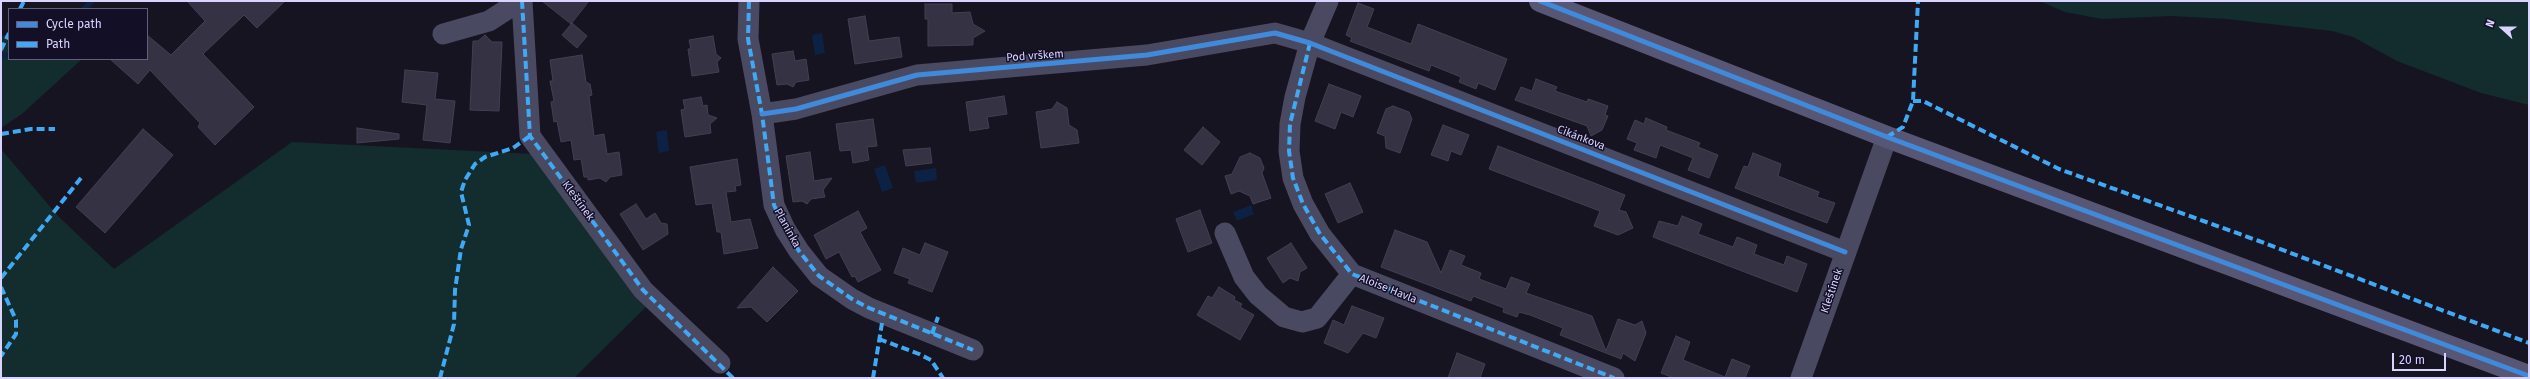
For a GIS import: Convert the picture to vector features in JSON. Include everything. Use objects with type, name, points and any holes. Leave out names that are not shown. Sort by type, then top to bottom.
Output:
[{"type":"street","name":"Kleštínek","points":[[443,34],[489,21],[521,1],[530,136],[643,290],[720,363]]},
{"type":"street","name":"Planinka","points":[[749,1],[748,39],[762,114],[774,205],[799,250],[819,276],[852,299],[935,325],[973,350]]},
{"type":"street","points":[[1310,44],[1328,1]]},
{"type":"street","points":[[1540,1],[1887,137],[2529,376]]},
{"type":"street","name":"Pod vrškem","points":[[762,114],[796,109],[917,75],[1147,56],[1275,32],[1310,44]]},
{"type":"street","name":"Cikánkova","points":[[1310,44],[1845,252]]},
{"type":"street","name":"Aloise Havla","points":[[1310,44],[1290,124],[1289,151],[1293,178],[1303,204],[1320,234],[1352,274],[1614,378]]},
{"type":"street","name":"Kleštínek","points":[[1801,378],[1887,137]]},
{"type":"street","points":[[1225,233],[1244,277],[1258,296],[1284,317],[1302,322],[1317,318],[1352,274]]},
{"type":"green space","points":[[2039,1],[2529,1],[2529,105],[2481,93],[2397,61],[2353,37],[2332,31],[2227,19],[2171,16],[2102,19],[2065,12]]},
{"type":"green space","points":[[8,34],[8,60],[81,60],[22,114],[1,128],[1,36]]},
{"type":"green space","points":[[292,142],[554,155],[654,299],[574,378],[1,378],[1,149],[58,216],[114,269]]},
{"type":"water","points":[[822,33],[825,53],[815,55],[812,35]]},
{"type":"water","points":[[667,130],[669,151],[659,153],[656,132]]},
{"type":"water","points":[[885,165],[893,188],[882,192],[874,169]]},
{"type":"water","points":[[936,168],[937,180],[916,183],[914,171]]},
{"type":"water","points":[[1251,205],[1254,214],[1237,221],[1233,212]]},
{"type":"building","points":[[187,1],[285,1],[257,28],[244,15],[203,54],[254,107],[215,145],[198,127],[200,123],[150,70],[138,84],[111,60],[148,60],[148,36],[171,55],[205,21]]},
{"type":"building","points":[[542,1],[589,1],[571,24]]},
{"type":"building","points":[[1358,3],[1374,9],[1367,27],[1411,44],[1418,24],[1507,59],[1495,90],[1478,83],[1476,89],[1459,82],[1461,77],[1431,65],[1429,71],[1350,41],[1352,38],[1346,35]]},
{"type":"building","points":[[925,4],[952,4],[952,13],[970,12],[973,24],[985,31],[973,38],[973,45],[928,46],[928,19],[925,19]]},
{"type":"building","points":[[865,16],[869,41],[899,37],[902,57],[855,64],[848,19]]},
{"type":"building","points":[[572,23],[587,36],[577,48],[562,35]]},
{"type":"building","points":[[485,35],[492,42],[502,42],[499,111],[470,110],[473,41],[478,41]]},
{"type":"building","points":[[713,36],[716,54],[721,58],[717,62],[719,72],[692,76],[688,49],[691,49],[689,40]]},
{"type":"building","points":[[793,51],[795,61],[806,59],[809,80],[796,82],[793,87],[787,84],[777,85],[772,54]]},
{"type":"building","points":[[582,55],[586,82],[590,84],[592,95],[589,96],[594,136],[604,134],[607,154],[619,152],[622,175],[610,177],[606,182],[600,178],[588,180],[588,177],[584,177],[581,159],[574,160],[571,140],[561,142],[557,121],[554,122],[551,102],[554,101],[550,81],[553,81],[550,60]]},
{"type":"building","points":[[405,70],[438,73],[435,99],[455,101],[450,143],[423,140],[427,105],[402,102]]},
{"type":"building","points":[[1536,79],[1557,87],[1555,91],[1587,102],[1588,99],[1608,106],[1605,115],[1608,116],[1602,130],[1591,136],[1587,126],[1515,100],[1521,87],[1532,91]]},
{"type":"building","points":[[1329,84],[1361,96],[1353,117],[1341,112],[1335,129],[1315,121]]},
{"type":"building","points":[[1004,96],[1007,114],[987,117],[989,128],[970,131],[966,102]]},
{"type":"building","points":[[701,97],[703,106],[707,105],[708,115],[717,118],[710,124],[711,133],[685,137],[681,110],[685,109],[683,100]]},
{"type":"building","points":[[1057,102],[1067,108],[1069,125],[1077,130],[1079,143],[1041,148],[1036,112],[1052,109]]},
{"type":"building","points":[[1393,106],[1409,112],[1412,119],[1400,153],[1386,148],[1385,136],[1377,133],[1386,109]]},
{"type":"building","points":[[1646,118],[1667,127],[1666,130],[1700,143],[1698,147],[1718,155],[1709,178],[1688,170],[1693,158],[1660,145],[1656,158],[1634,150],[1637,143],[1627,139],[1635,120],[1644,124]]},
{"type":"building","points":[[873,119],[877,146],[867,147],[869,160],[853,163],[851,150],[840,151],[836,124]]},
{"type":"building","points":[[1443,125],[1469,135],[1461,155],[1451,151],[1448,161],[1431,155]]},
{"type":"building","points":[[1203,127],[1220,142],[1202,165],[1184,150]]},
{"type":"building","points":[[357,128],[399,134],[399,139],[357,143]]},
{"type":"building","points":[[143,129],[173,155],[105,233],[76,207]]},
{"type":"building","points":[[1498,146],[1625,195],[1619,210],[1626,212],[1633,228],[1618,235],[1594,226],[1600,211],[1489,169]]},
{"type":"building","points":[[930,148],[932,163],[906,166],[903,150]]},
{"type":"building","points":[[810,152],[814,181],[832,178],[823,190],[825,197],[811,199],[807,204],[802,201],[793,202],[786,156]]},
{"type":"building","points":[[1250,153],[1260,158],[1264,168],[1262,173],[1271,198],[1253,204],[1250,196],[1239,191],[1231,194],[1225,176],[1232,174],[1240,157]]},
{"type":"building","points":[[1753,153],[1781,164],[1778,176],[1819,192],[1817,197],[1835,203],[1827,223],[1735,188],[1744,166],[1748,167]]},
{"type":"building","points":[[737,159],[741,185],[735,186],[736,191],[726,192],[731,222],[750,219],[758,248],[724,254],[721,232],[717,232],[712,203],[696,205],[690,167]]},
{"type":"building","points":[[1350,183],[1363,212],[1338,223],[1325,194]]},
{"type":"building","points":[[636,204],[646,219],[655,213],[661,223],[667,224],[668,234],[643,250],[620,214]]},
{"type":"building","points":[[1200,210],[1212,243],[1188,252],[1176,219]]},
{"type":"building","points":[[858,211],[867,228],[860,232],[881,270],[858,282],[855,276],[852,277],[839,252],[826,259],[814,235]]},
{"type":"building","points":[[1682,216],[1702,224],[1698,234],[1733,247],[1737,237],[1757,245],[1754,254],[1784,265],[1787,256],[1807,264],[1797,292],[1653,237],[1659,221],[1678,226]]},
{"type":"building","points":[[1395,230],[1427,242],[1441,273],[1450,250],[1465,256],[1461,265],[1481,273],[1479,279],[1506,289],[1511,277],[1530,284],[1526,293],[1592,316],[1606,351],[1618,319],[1635,325],[1642,321],[1646,333],[1635,361],[1623,353],[1621,359],[1560,335],[1563,328],[1530,315],[1519,312],[1517,317],[1503,312],[1504,308],[1473,296],[1471,301],[1381,267]]},
{"type":"building","points":[[925,243],[948,252],[932,292],[908,283],[910,279],[894,273],[903,248],[920,255]]},
{"type":"building","points":[[1291,243],[1307,268],[1300,272],[1298,281],[1290,278],[1283,283],[1267,258]]},
{"type":"building","points":[[773,267],[798,291],[767,322],[751,307],[737,308]]},
{"type":"building","points":[[1219,287],[1235,297],[1234,300],[1242,304],[1240,307],[1254,315],[1240,340],[1197,315],[1208,296],[1212,298]]},
{"type":"building","points":[[1352,306],[1384,318],[1376,338],[1363,333],[1348,353],[1324,343],[1333,320],[1344,325]]},
{"type":"building","points":[[1676,336],[1690,342],[1683,360],[1725,377],[1732,359],[1750,366],[1745,378],[1674,378],[1661,373]]},
{"type":"building","points":[[1457,353],[1485,364],[1480,378],[1448,378]]},
{"type":"waterway","points":[[85,8],[92,1]]},
{"type":"waterway","points":[[1,56],[8,55]]},
{"type":"marked path","points":[[20,8],[24,1]]},
{"type":"marked path","points":[[522,1],[530,136],[643,290],[733,378]]},
{"type":"marked path","points":[[749,1],[748,39],[762,114],[774,205],[785,229],[799,251],[819,276],[852,299],[869,308],[973,350]]},
{"type":"marked path","points":[[1887,137],[1903,127],[1913,101],[1918,1]]},
{"type":"marked path","points":[[1,50],[8,35]]},
{"type":"marked path","points":[[1310,43],[1290,124],[1289,151],[1293,178],[1303,204],[1320,234],[1352,274],[1614,378]]},
{"type":"marked path","points":[[1913,101],[1923,101],[2059,169],[2259,241],[2529,343]]},
{"type":"marked path","points":[[1,134],[31,129],[55,129]]},
{"type":"marked path","points":[[440,378],[454,324],[455,290],[461,249],[469,225],[461,192],[465,180],[475,164],[485,157],[513,148],[530,136]]},
{"type":"marked path","points":[[1,278],[81,178]]},
{"type":"marked path","points":[[1,287],[16,320],[16,334],[1,356]]},
{"type":"marked path","points":[[932,334],[938,317]]},
{"type":"marked path","points":[[873,378],[882,323]]},
{"type":"marked path","points":[[879,339],[931,360],[943,378]]},
{"type":"cycle path","points":[[1540,1],[1887,137],[2529,376]]},
{"type":"cycle path","points":[[762,114],[796,109],[917,75],[1147,55],[1275,33],[1310,43],[1845,252]]}]
